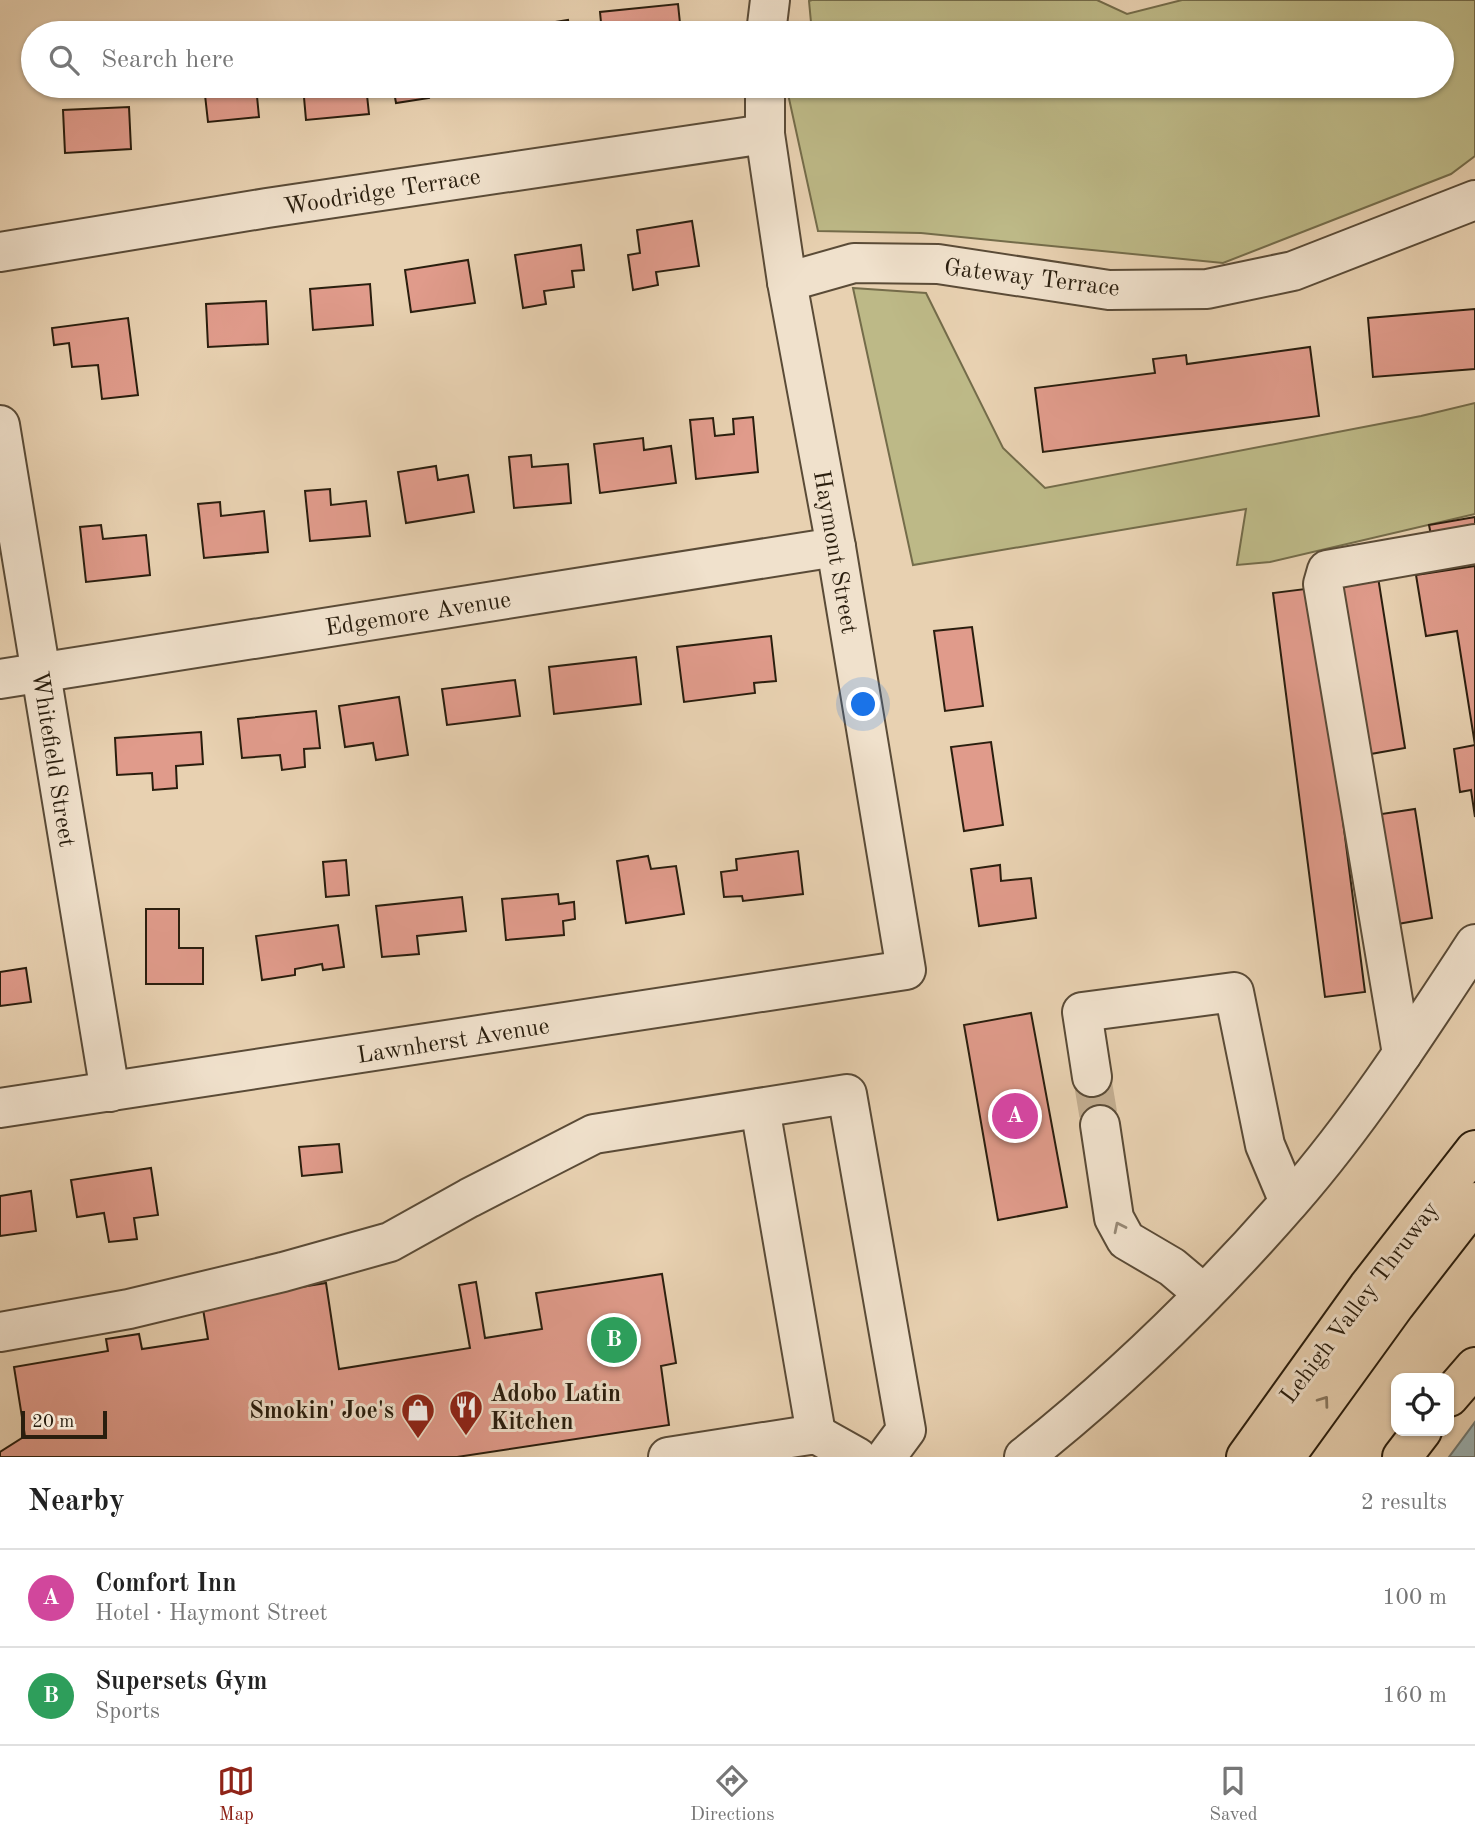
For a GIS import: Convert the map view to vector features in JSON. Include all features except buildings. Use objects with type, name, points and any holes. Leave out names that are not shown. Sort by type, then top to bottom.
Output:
[{"type":"main road","name":"Lehigh Valley Thruway","points":[[1246,1457],[1368,1287],[1475,1150]]},
{"type":"main road","name":"Lehigh Valley Thruway","points":[[1285,1457],[1475,1202]]},
{"type":"main road","points":[[1454,1391],[1475,1367]]},
{"type":"main road","points":[[1230,1457],[1276,1413]]},
{"type":"main road","points":[[1402,1457],[1418,1436]]},
{"type":"street","points":[[767,21],[770,0]]},
{"type":"street","name":"Haymont Street","points":[[765,98],[765,134],[787,282],[836,547],[905,970]]},
{"type":"street","name":"Woodridge Terrace","points":[[0,252],[267,208],[765,134]]},
{"type":"street","name":"Gateway Terrace","points":[[787,282],[854,263],[938,264],[1109,290],[1207,289],[1293,271],[1475,200]]},
{"type":"street","name":"Whitefield Street","points":[[0,425],[110,1092]]},
{"type":"street","points":[[1402,1054],[1323,583],[1327,570],[1475,544]]},
{"type":"street","name":"Edgemore Avenue","points":[[0,679],[836,547]]},
{"type":"street","points":[[1024,1457],[1077,1415],[1204,1294],[1289,1202],[1384,1081],[1475,944]]},
{"type":"street","name":"Lawnherst Avenue","points":[[0,1108],[905,970]]},
{"type":"street","points":[[1092,1077],[1082,1012],[1234,992],[1265,1145],[1289,1202]]},
{"type":"street","points":[[0,1332],[129,1309],[283,1272],[390,1242],[469,1198],[594,1135],[847,1094],[906,1430],[886,1457]]},
{"type":"street","points":[[760,1108],[816,1434]]},
{"type":"street","points":[[1100,1125],[1114,1218],[1119,1230],[1126,1240],[1172,1268],[1204,1294]]},
{"type":"street","points":[[678,1456],[816,1434],[857,1457]]},
{"type":"shaded area","points":[[1097,0],[1127,14],[1182,0],[1475,0],[1475,156],[1451,174],[1223,263],[921,233],[818,231],[789,98],[1454,98],[1454,21],[811,21],[809,1]]},
{"type":"shaded area","points":[[853,288],[926,293],[1003,448],[1045,488],[1421,416],[1475,403],[1475,514],[1270,562],[1237,565],[1246,509],[913,565]]},
{"type":"water","points":[[1475,1422],[1475,1457],[1449,1457]]},
{"type":"tunnel","points":[[1092,1077],[1100,1125]]},
{"type":"place","name":"Comfort Inn","points":[[1015,1116]]},
{"type":"place","name":"Supersets Gym","points":[[614,1340]]},
{"type":"place","name":"Adobo Latin Kitchen","points":[[466,1437]]},
{"type":"place","name":"Smokin' Joe's","points":[[418,1440]]}]
